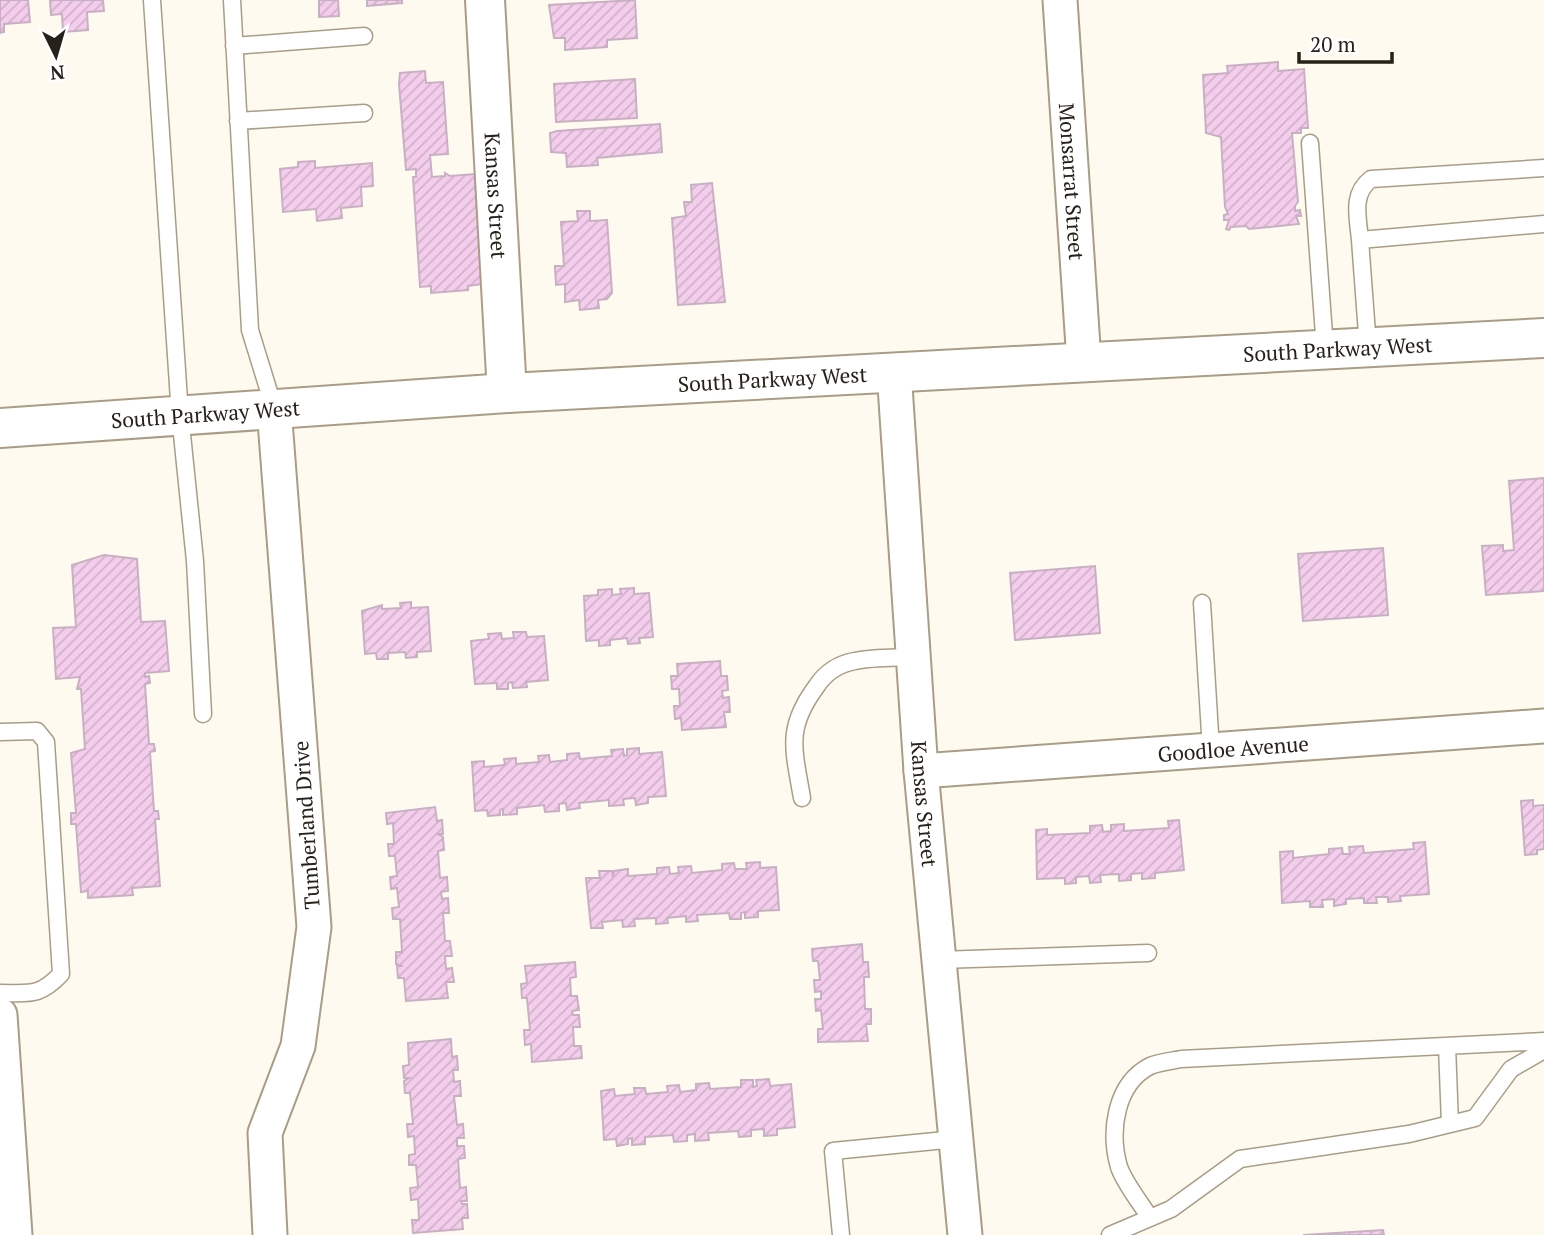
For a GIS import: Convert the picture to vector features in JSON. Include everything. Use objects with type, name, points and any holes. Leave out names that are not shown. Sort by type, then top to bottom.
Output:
[{"type":"main road","name":"Kansas Street","points":[[485,0],[507,393]]},
{"type":"main road","name":"South Parkway West","points":[[0,428],[507,393],[1544,338]]},
{"type":"street","name":"Monsarrat Street","points":[[1060,0],[1084,362]]},
{"type":"street","name":"Kansas Street","points":[[894,371],[921,771],[965,1235]]},
{"type":"street","name":"Tumberland Drive","points":[[270,1235],[265,1133],[298,1046],[314,926],[274,408]]},
{"type":"street","name":"Goodloe Avenue","points":[[921,771],[1544,726]]},
{"type":"street","points":[[0,1015],[15,1235]]},
{"type":"lane","points":[[152,0],[180,415],[195,561],[203,714]]},
{"type":"lane","points":[[232,0],[250,330],[274,408]]},
{"type":"lane","points":[[234,46],[364,36]]},
{"type":"lane","points":[[238,121],[364,113]]},
{"type":"lane","points":[[1310,143],[1325,349]]},
{"type":"lane","points":[[1368,347],[1356,203],[1360,187],[1371,179],[1544,168]]},
{"type":"lane","points":[[1360,240],[1544,224]]},
{"type":"lane","points":[[1202,603],[1211,750]]},
{"type":"lane","points":[[802,798],[793,747],[794,723],[823,676],[841,665],[857,660],[914,657]]},
{"type":"lane","points":[[0,732],[37,731],[46,742],[61,974],[46,990],[35,993],[0,993]]},
{"type":"lane","points":[[940,960],[1148,953]]},
{"type":"lane","points":[[1150,1218],[1120,1168],[1115,1135],[1118,1104],[1130,1080],[1150,1065],[1181,1059],[1544,1041]]},
{"type":"lane","points":[[1447,1046],[1450,1124]]},
{"type":"lane","points":[[1110,1235],[1171,1209],[1240,1159],[1409,1134],[1475,1118],[1511,1069],[1544,1050]]},
{"type":"lane","points":[[841,1235],[833,1151],[956,1139]]},
{"type":"building","points":[[0,0],[28,0],[30,22],[4,24],[4,32],[0,33]]},
{"type":"building","points":[[50,0],[103,0],[104,11],[87,12],[88,30],[63,32],[62,14],[51,15]]},
{"type":"building","points":[[319,0],[338,0],[339,16],[319,17]]},
{"type":"building","points":[[367,0],[402,0],[402,3],[367,6]]},
{"type":"building","points":[[635,0],[637,38],[607,40],[607,47],[565,50],[565,38],[554,38],[549,5]]},
{"type":"building","points":[[1278,62],[1278,71],[1304,69],[1308,128],[1301,128],[1301,133],[1292,133],[1298,202],[1295,211],[1300,210],[1301,216],[1296,216],[1299,224],[1249,229],[1246,226],[1231,227],[1229,230],[1226,229],[1229,220],[1224,220],[1224,215],[1228,214],[1225,207],[1221,137],[1206,133],[1203,75],[1228,73],[1227,66]]},
{"type":"building","points":[[425,71],[426,83],[443,82],[448,154],[430,155],[432,177],[445,176],[445,173],[450,176],[475,174],[483,284],[468,286],[468,290],[431,293],[431,286],[420,287],[413,177],[416,177],[416,169],[406,170],[399,84],[400,73]]},
{"type":"building","points":[[635,79],[637,118],[556,122],[554,84]]},
{"type":"building","points":[[660,124],[662,152],[597,158],[598,165],[567,167],[566,153],[551,152],[550,133],[557,131]]},
{"type":"building","points":[[315,161],[315,168],[372,163],[373,186],[361,187],[362,206],[341,208],[342,218],[317,221],[316,209],[283,212],[280,169],[298,167],[298,162]]},
{"type":"building","points":[[712,183],[725,302],[678,305],[672,218],[686,216],[684,202],[692,202],[691,185]]},
{"type":"building","points":[[577,211],[590,211],[590,221],[607,220],[612,293],[607,299],[598,300],[599,308],[580,310],[579,300],[565,302],[565,284],[556,285],[555,266],[564,266],[561,222],[578,221]]},
{"type":"building","points":[[1544,478],[1544,591],[1486,595],[1482,546],[1503,545],[1503,551],[1514,550],[1509,481]]},
{"type":"building","points":[[1383,548],[1388,615],[1303,621],[1298,554]]},
{"type":"building","points":[[104,555],[137,559],[141,622],[165,621],[169,671],[145,673],[145,677],[149,676],[150,683],[145,684],[149,744],[154,744],[155,751],[150,752],[154,811],[158,811],[159,819],[155,819],[160,886],[132,888],[133,895],[88,898],[88,891],[81,892],[76,824],[71,824],[71,813],[76,813],[71,753],[85,749],[81,689],[77,689],[80,677],[56,679],[53,628],[76,627],[72,565]]},
{"type":"building","points":[[1095,566],[1100,633],[1015,640],[1010,573]]},
{"type":"building","points":[[634,588],[634,594],[649,593],[653,637],[639,638],[640,643],[628,644],[627,638],[610,640],[610,645],[599,646],[599,640],[586,641],[584,596],[598,595],[598,590],[612,589],[612,595],[621,594],[620,589]]},
{"type":"building","points":[[411,602],[411,608],[428,607],[431,651],[417,652],[417,657],[406,658],[405,652],[388,653],[388,659],[377,659],[376,653],[365,654],[362,611],[382,605],[382,609],[401,608],[400,603]]},
{"type":"building","points":[[513,632],[526,632],[527,637],[544,636],[548,680],[526,682],[527,687],[513,688],[512,682],[508,683],[508,689],[497,689],[497,683],[475,684],[471,641],[489,639],[488,634],[501,633],[502,639],[514,638]]},
{"type":"building","points":[[720,661],[721,676],[727,676],[728,690],[722,691],[723,698],[729,697],[730,712],[724,712],[726,727],[682,730],[681,718],[675,719],[674,706],[680,706],[679,689],[672,689],[671,676],[678,676],[677,664]]},
{"type":"building","points":[[639,748],[639,754],[662,752],[666,796],[648,797],[648,803],[636,805],[635,798],[623,799],[624,805],[609,806],[609,800],[579,803],[580,808],[567,810],[566,803],[559,804],[559,811],[545,812],[544,805],[517,808],[517,814],[503,815],[503,809],[500,810],[500,815],[488,816],[487,810],[475,811],[472,762],[484,761],[484,767],[505,765],[504,759],[516,758],[516,764],[539,762],[538,756],[549,755],[550,762],[567,760],[567,754],[579,753],[580,759],[612,756],[611,750],[623,749],[624,756],[627,755],[627,749]]},
{"type":"building","points":[[1533,800],[1533,806],[1544,805],[1544,849],[1537,850],[1537,854],[1525,855],[1521,801]]},
{"type":"building","points":[[435,807],[437,821],[442,820],[443,834],[438,834],[443,837],[444,850],[438,851],[440,878],[447,877],[448,891],[441,892],[442,899],[448,898],[449,913],[443,913],[445,941],[450,941],[452,956],[445,956],[446,969],[452,968],[454,982],[446,982],[448,998],[406,1001],[404,978],[398,978],[397,966],[403,966],[396,964],[396,952],[402,952],[400,919],[393,919],[392,908],[399,907],[397,888],[391,889],[390,877],[397,876],[395,856],[389,856],[388,844],[394,844],[393,823],[387,824],[386,813]]},
{"type":"building","points":[[1179,820],[1184,870],[1155,873],[1155,878],[1142,879],[1142,873],[1131,874],[1131,880],[1119,881],[1119,874],[1100,875],[1101,882],[1090,883],[1089,876],[1076,877],[1076,883],[1065,884],[1065,878],[1037,879],[1036,830],[1047,829],[1047,835],[1090,833],[1090,826],[1102,825],[1103,832],[1111,831],[1111,825],[1124,824],[1124,831],[1169,828],[1168,821]]},
{"type":"building","points":[[1425,842],[1429,894],[1400,896],[1401,901],[1388,902],[1388,897],[1376,897],[1377,903],[1364,903],[1364,898],[1346,899],[1346,904],[1334,906],[1334,899],[1322,900],[1323,907],[1310,907],[1310,901],[1282,903],[1280,852],[1293,851],[1293,858],[1329,854],[1329,849],[1342,848],[1343,854],[1350,854],[1349,847],[1363,846],[1364,853],[1414,849],[1413,843]]},
{"type":"building","points":[[760,862],[760,868],[776,867],[779,910],[758,911],[758,917],[745,918],[745,912],[741,913],[741,919],[730,919],[729,913],[697,915],[698,921],[686,922],[686,916],[667,918],[668,923],[656,924],[656,918],[634,919],[635,926],[623,927],[622,920],[602,922],[603,928],[591,928],[586,878],[600,878],[599,871],[612,871],[613,877],[614,871],[628,869],[628,876],[657,874],[657,868],[669,867],[670,874],[679,873],[678,867],[691,866],[692,873],[722,870],[722,864],[734,863],[735,869],[747,869],[746,863]]},
{"type":"building","points":[[862,944],[863,962],[868,962],[869,977],[864,977],[865,1009],[871,1009],[871,1024],[866,1024],[868,1041],[818,1042],[818,1029],[823,1029],[821,1010],[816,1011],[815,999],[821,999],[821,991],[815,992],[814,980],[820,980],[818,961],[813,961],[812,949]]},
{"type":"building","points":[[575,962],[576,977],[570,978],[571,996],[577,996],[579,1010],[572,1011],[573,1015],[579,1015],[580,1027],[573,1027],[574,1046],[581,1046],[582,1058],[532,1062],[531,1044],[525,1045],[524,1030],[530,1030],[527,998],[522,998],[521,984],[527,983],[525,966]]},
{"type":"building","points":[[451,1039],[452,1057],[457,1056],[458,1070],[453,1070],[454,1082],[460,1081],[461,1096],[454,1096],[457,1125],[463,1124],[464,1138],[457,1138],[457,1146],[464,1146],[465,1158],[458,1159],[460,1188],[466,1187],[467,1201],[461,1201],[462,1204],[467,1204],[468,1218],[462,1218],[463,1229],[413,1233],[412,1220],[419,1220],[418,1199],[411,1200],[410,1188],[418,1187],[416,1165],[409,1165],[409,1155],[415,1154],[414,1136],[408,1137],[407,1124],[413,1124],[410,1093],[405,1093],[404,1081],[409,1078],[404,1078],[403,1066],[409,1065],[408,1043]]},
{"type":"building","points":[[769,1079],[770,1086],[791,1084],[795,1127],[777,1129],[777,1135],[764,1136],[764,1129],[751,1130],[751,1136],[739,1137],[738,1131],[708,1133],[709,1140],[695,1141],[695,1134],[687,1135],[687,1141],[674,1142],[673,1135],[645,1137],[645,1144],[632,1145],[632,1138],[628,1139],[628,1144],[617,1146],[616,1139],[604,1140],[601,1091],[614,1089],[615,1096],[635,1094],[634,1088],[645,1088],[646,1094],[668,1092],[667,1086],[679,1085],[680,1092],[696,1090],[696,1084],[709,1083],[710,1089],[741,1087],[741,1080],[753,1080],[753,1087],[757,1086],[756,1080]]},
{"type":"building","points":[[1383,1230],[1384,1235],[1303,1235]]}]
